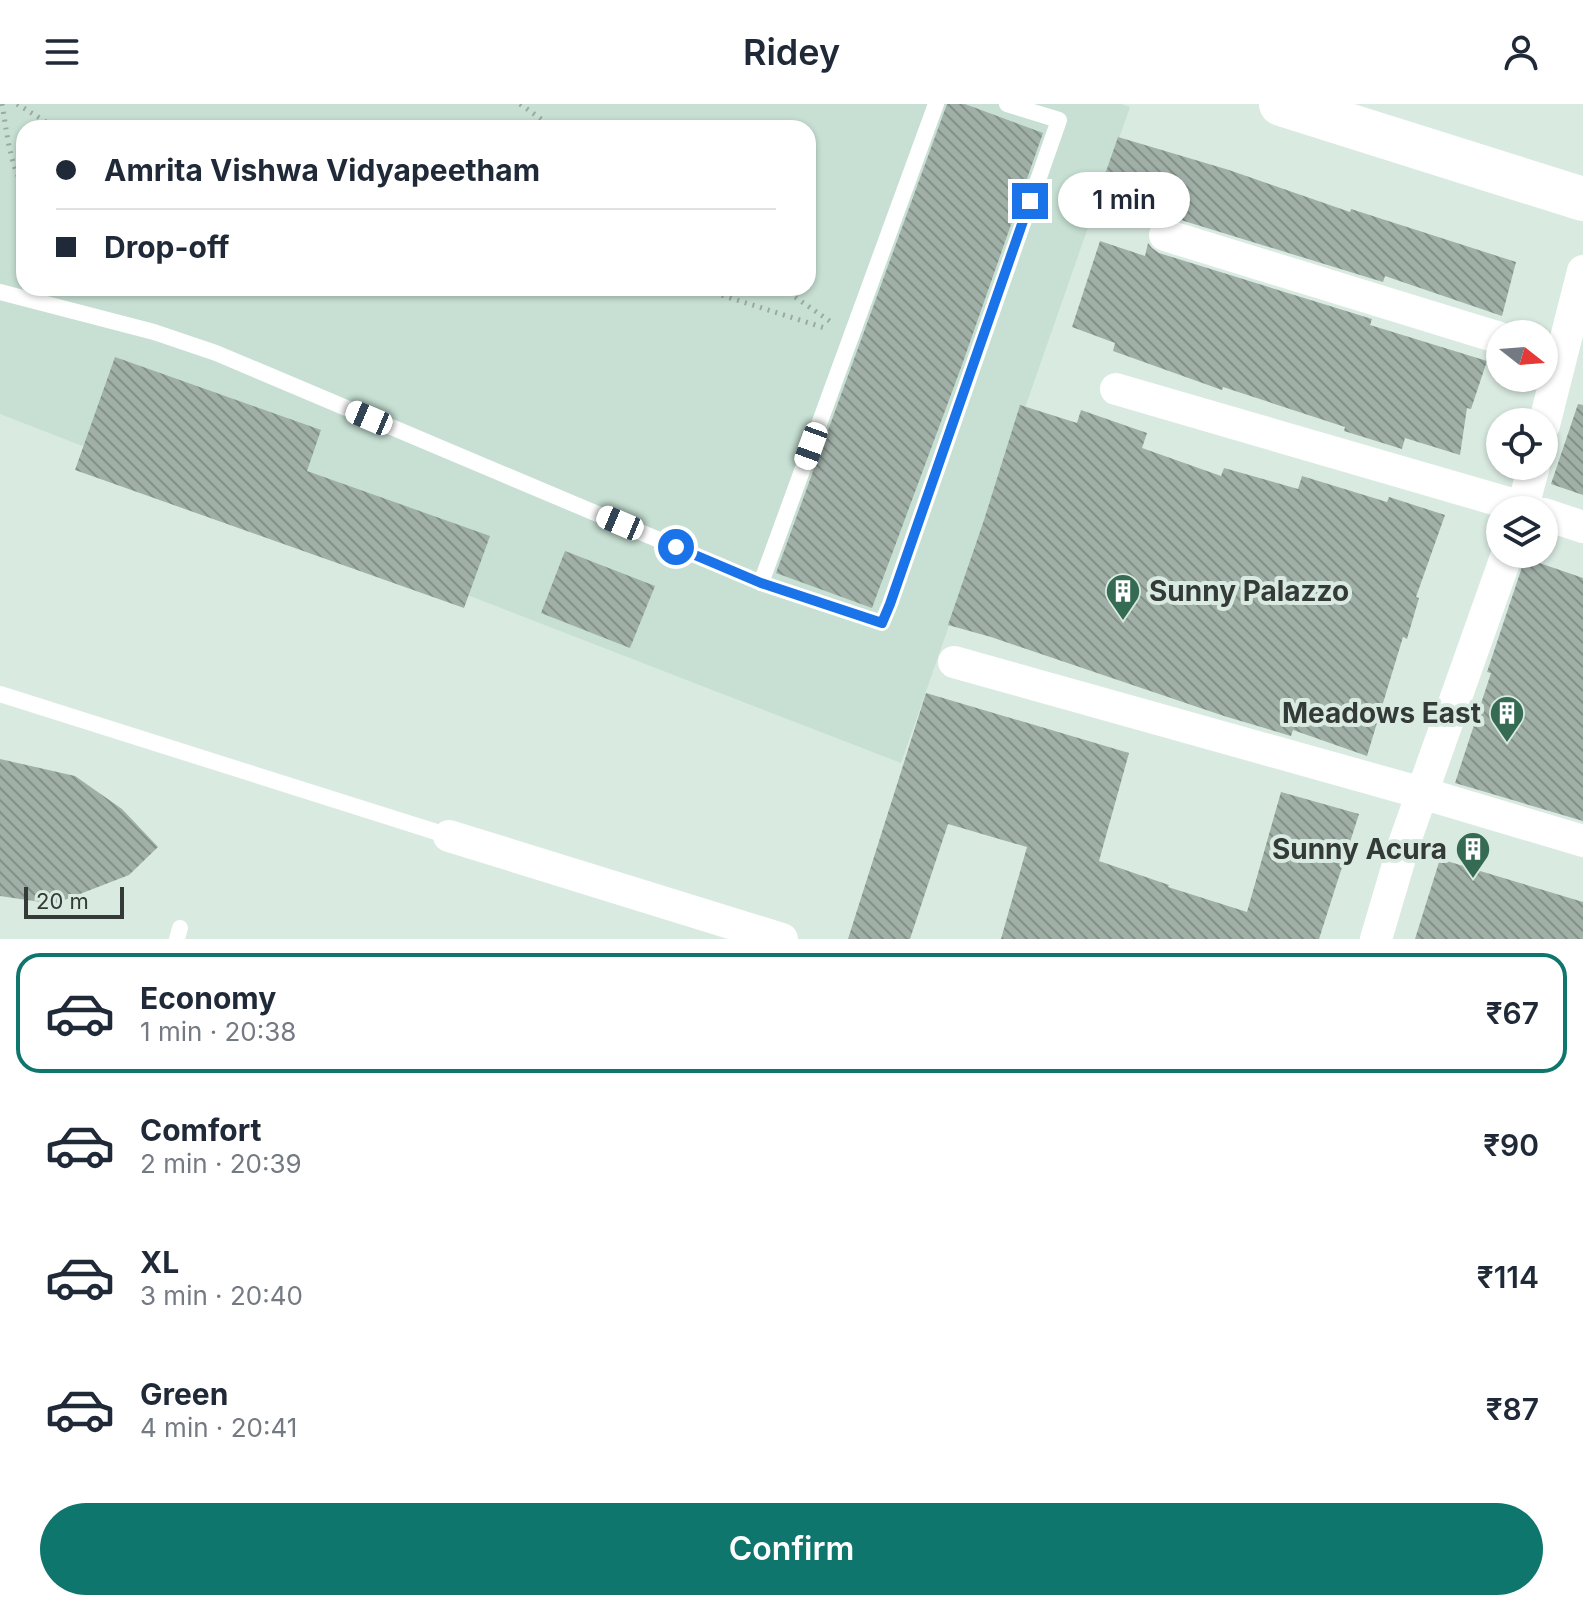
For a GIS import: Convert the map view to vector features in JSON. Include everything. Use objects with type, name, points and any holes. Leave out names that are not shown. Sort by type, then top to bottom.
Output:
[{"type":"main road","points":[[1281,104],[1583,199]]},
{"type":"street","points":[[1165,235],[1486,334]]},
{"type":"street","points":[[1549,408],[1583,271]]},
{"type":"street","points":[[1116,389],[1486,497]]},
{"type":"street","points":[[1558,519],[1583,527]]},
{"type":"street","points":[[1376,939],[1405,841],[1502,568]]},
{"type":"street","points":[[954,662],[1583,841]]},
{"type":"street","points":[[449,836],[782,939]]},
{"type":"lane","points":[[761,583],[936,104]]},
{"type":"lane","points":[[0,292],[154,332],[216,353],[761,583],[882,623],[1059,120],[1007,104]]},
{"type":"lane","points":[[0,694],[449,836]]},
{"type":"path","points":[[2,104],[16,169]]},
{"type":"path","points":[[17,104],[43,120]]},
{"type":"path","points":[[520,104],[543,120]]},
{"type":"path","points":[[724,296],[851,336]]},
{"type":"path","points":[[794,296],[851,336]]},
{"type":"shaded area","points":[[0,104],[1121,104],[1130,107],[901,763],[0,414]]},
{"type":"building","points":[[947,104],[965,104],[1043,133],[872,608],[776,573]]},
{"type":"building","points":[[1118,137],[1516,262],[1502,316],[1385,276],[1383,282],[1171,217],[1156,219],[1159,208],[1101,186]]},
{"type":"building","points":[[1100,241],[1145,256],[1148,243],[1159,253],[1372,319],[1370,325],[1486,361],[1486,364],[1471,409],[1467,408],[1460,455],[1405,438],[1402,449],[1344,431],[1345,427],[1223,387],[1222,390],[1113,351],[1115,343],[1072,327]]},
{"type":"building","points":[[115,357],[321,430],[307,471],[490,536],[464,608],[75,470]]},
{"type":"building","points":[[1578,404],[1583,405],[1583,495],[1551,484],[1552,480],[1558,480],[1558,463]]},
{"type":"building","points":[[1020,405],[1077,423],[1081,410],[1147,433],[1142,448],[1221,476],[1224,468],[1298,489],[1302,476],[1387,502],[1389,497],[1445,515],[1367,756],[1293,730],[1291,736],[1224,716],[948,625]]},
{"type":"building","points":[[565,551],[655,586],[630,648],[541,613]]},
{"type":"building","points":[[1522,568],[1554,568],[1583,578],[1583,821],[1455,783],[1491,673],[1487,672]]},
{"type":"building","points":[[926,693],[1129,753],[1099,861],[1247,912],[1281,792],[1359,814],[1319,939],[1001,939],[1027,847],[948,824],[910,939],[848,939]]},
{"type":"building","points":[[0,759],[75,776],[122,809],[158,847],[129,875],[54,904],[0,896]]},
{"type":"building","name":"Sunny Acura","points":[[1440,859],[1583,902],[1583,939],[1415,939]]},
{"type":"place","name":"Sunny Palazzo","points":[[1123,622]]},
{"type":"place","name":"Meadows East","points":[[1507,744]]},
{"type":"place","name":"Sunny Acura","points":[[1473,880]]},
{"type":"route","points":[[676,547],[761,583],[882,623],[1030,201]]}]
